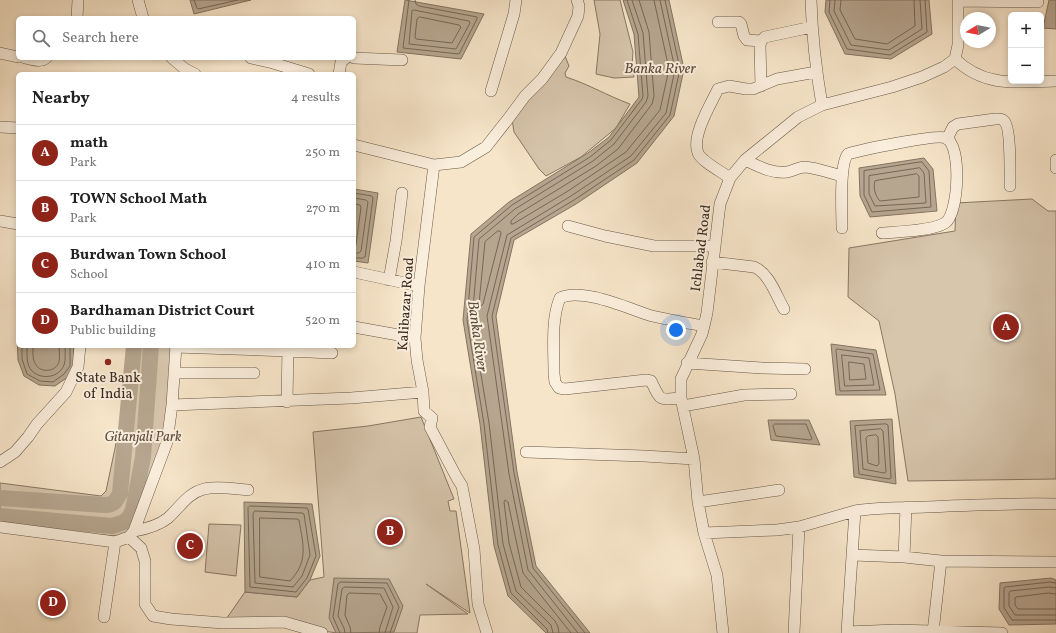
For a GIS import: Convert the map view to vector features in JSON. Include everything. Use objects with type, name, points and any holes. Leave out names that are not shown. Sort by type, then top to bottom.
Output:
[{"type":"street","points":[[77,16],[78,0]]},
{"type":"street","points":[[138,0],[142,16]]},
{"type":"street","points":[[490,90],[514,14],[516,0]]},
{"type":"street","points":[[356,146],[434,165],[461,162],[486,147],[525,96],[542,79],[561,54],[578,16],[579,6],[577,0]]},
{"type":"street","points":[[811,0],[816,72],[822,105]]},
{"type":"street","points":[[1038,2],[958,0],[958,46],[955,60],[965,69],[991,80],[1006,83],[1056,81]]},
{"type":"street","points":[[718,22],[739,22],[747,40],[761,41]]},
{"type":"street","points":[[761,86],[761,41],[769,35],[812,27]]},
{"type":"street","points":[[0,53],[16,57]]},
{"type":"street","points":[[356,58],[402,60]]},
{"type":"street","points":[[174,60],[191,72]]},
{"type":"street","points":[[260,60],[302,72]]},
{"type":"street","points":[[339,72],[341,62],[344,60]]},
{"type":"street","name":"Ichlabad Road","points":[[723,633],[717,575],[704,533],[698,502],[694,459],[682,402],[681,379],[702,334],[704,326],[707,313],[720,204],[730,178],[745,160],[798,117],[822,105],[885,89],[922,77],[944,68],[955,60]]},
{"type":"street","points":[[730,178],[701,158],[698,153],[697,145],[699,132],[704,116],[718,89],[728,86],[746,89],[761,86],[777,79],[816,72]]},
{"type":"street","points":[[948,139],[952,127],[958,124],[995,119],[1005,121],[1009,136],[1010,186]]},
{"type":"street","points":[[0,126],[16,128]]},
{"type":"street","points":[[842,228],[842,176],[845,157],[852,152],[931,138],[941,137],[948,139],[952,143],[954,151],[957,184],[956,200],[949,219],[945,223],[932,228],[882,233]]},
{"type":"street","points":[[745,160],[781,173],[803,167],[842,176]]},
{"type":"street","points":[[1056,160],[1056,168]]},
{"type":"street","name":"Kalibazar Road","points":[[434,165],[419,286],[416,338],[417,360],[423,392],[424,411],[432,418],[430,426],[456,478],[462,486],[474,549],[478,604],[485,631]]},
{"type":"street","points":[[390,280],[402,193]]},
{"type":"street","points":[[0,221],[16,224]]},
{"type":"street","points":[[568,226],[605,236],[654,246],[714,246]]},
{"type":"street","points":[[712,262],[760,269],[768,280],[784,309]]},
{"type":"street","points":[[356,272],[419,286]]},
{"type":"street","points":[[704,326],[651,315],[588,296],[567,295],[560,298],[557,305],[555,321],[555,382],[558,388],[564,389],[646,380],[651,381],[660,398],[682,402],[744,395],[791,394]]},
{"type":"street","points":[[356,327],[416,338]]},
{"type":"street","points":[[0,462],[16,452],[37,424],[66,392],[78,367],[80,348]]},
{"type":"street","points":[[131,534],[167,442],[172,405],[175,348]]},
{"type":"street","points":[[287,402],[288,348],[332,353]]},
{"type":"street","points":[[688,363],[762,368],[805,369]]},
{"type":"street","points":[[174,373],[254,373]]},
{"type":"street","points":[[172,405],[287,402],[423,392]]},
{"type":"street","points":[[526,452],[694,459]]},
{"type":"street","points":[[0,527],[115,542],[131,534],[155,526],[168,517],[194,493],[205,489],[248,490]]},
{"type":"street","points":[[698,502],[779,490]]},
{"type":"street","points":[[704,533],[777,530],[799,527],[855,511],[875,507],[906,508],[1013,503],[1056,504]]},
{"type":"street","points":[[904,557],[906,508]]},
{"type":"street","points":[[855,511],[847,632],[1002,633]]},
{"type":"street","points":[[794,633],[799,527]]},
{"type":"street","points":[[131,534],[141,548],[145,561],[145,604],[153,616],[223,623],[284,622],[322,633]]},
{"type":"street","points":[[104,618],[115,542]]},
{"type":"street","points":[[852,554],[941,561],[1056,562]]},
{"type":"street","points":[[933,632],[941,561]]},
{"type":"green space","points":[[594,0],[620,0],[633,52],[632,65],[634,77],[614,78],[596,74],[600,34]]},
{"type":"green space","points":[[565,56],[569,66],[565,73],[566,77],[630,104],[616,128],[581,157],[546,176],[539,169],[514,132],[512,119]]},
{"type":"green space","points":[[1032,199],[1048,211],[1056,211],[1056,479],[908,481],[895,394],[879,321],[848,297],[849,248],[955,231],[956,203]]},
{"type":"green space","name":"Gitanjali Park","points":[[129,348],[174,348],[167,442],[129,537],[0,528],[0,483],[101,496],[106,491],[127,391]]},
{"type":"green space","points":[[421,417],[454,499],[448,501],[450,511],[456,511],[470,613],[426,584],[468,614],[420,615],[417,633],[337,633],[224,622],[245,592],[297,597],[310,580],[324,577],[313,432],[368,426]]},
{"type":"green space","points":[[209,524],[241,525],[236,576],[205,572]]},
{"type":"water","points":[[190,0],[251,0],[194,14]]},
{"type":"water","points":[[405,0],[484,14],[461,59],[397,52]]},
{"type":"water","name":"Banka River","points":[[623,0],[669,0],[684,69],[674,116],[637,163],[576,204],[514,240],[496,316],[517,472],[536,566],[590,633],[546,633],[508,596],[494,546],[480,424],[463,320],[471,234],[509,202],[588,153],[609,137],[639,97],[634,34]]},
{"type":"water","points":[[826,0],[929,0],[932,34],[891,59],[845,54],[825,12]]},
{"type":"water","points":[[1049,0],[1056,0],[1056,29],[1044,28]]},
{"type":"water","points":[[924,158],[933,169],[937,211],[870,217],[860,196],[859,168]]},
{"type":"water","points":[[356,189],[378,193],[368,263],[356,261]]},
{"type":"water","points":[[831,344],[876,350],[886,395],[836,395]]},
{"type":"water","points":[[18,348],[74,348],[74,367],[68,377],[55,386],[39,385],[24,376],[18,360]]},
{"type":"water","points":[[892,419],[896,484],[854,477],[850,421]]},
{"type":"water","points":[[768,420],[809,420],[820,445],[771,440]]},
{"type":"water","points":[[244,502],[312,504],[320,556],[310,580],[297,597],[245,592]]},
{"type":"water","points":[[334,578],[389,579],[403,606],[394,632],[336,633],[329,618]]},
{"type":"water","points":[[1051,578],[1056,580],[1056,624],[1009,625],[999,609],[1000,583]]},
{"type":"waterway","points":[[0,498],[105,505],[111,504],[116,500],[120,493],[134,348]]},
{"type":"waterway","points":[[0,516],[112,526],[124,522],[129,518],[133,510],[143,457],[151,348]]},
{"type":"place","name":"math","points":[[1006,327]]},
{"type":"place","name":"State Bank of India","points":[[108,362]]},
{"type":"place","name":"TOWN School Math","points":[[390,532]]},
{"type":"place","name":"Burdwan Town School","points":[[190,546]]},
{"type":"place","name":"Bardhaman District Court","points":[[53,603]]}]
